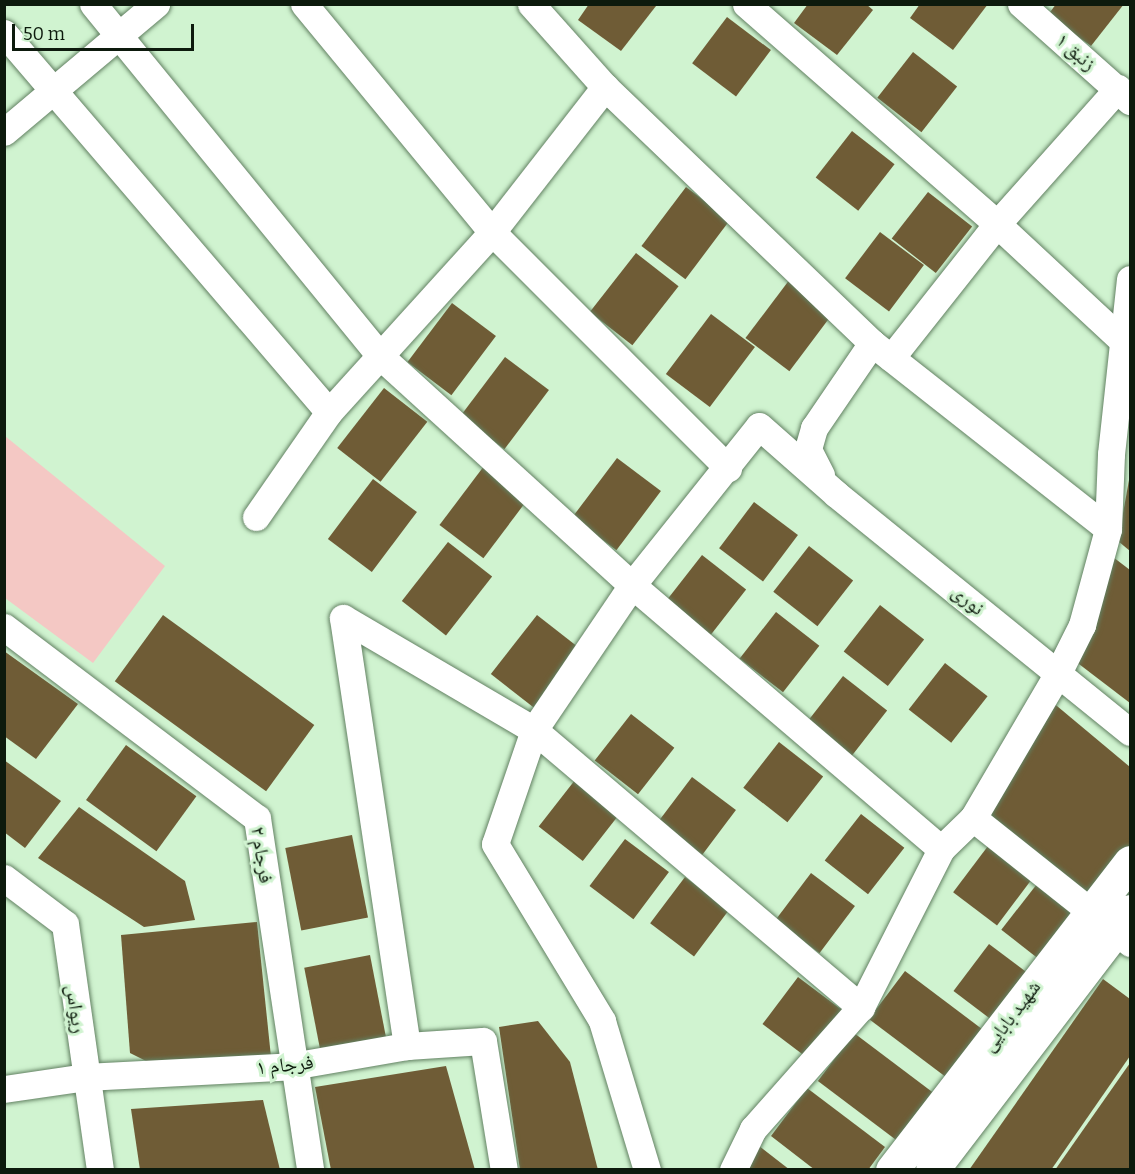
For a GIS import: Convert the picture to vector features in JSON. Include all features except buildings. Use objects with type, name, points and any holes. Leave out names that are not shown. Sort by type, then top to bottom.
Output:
[{"type":"main road","name":"شهید بابایی","points":[[932,1170],[1116,924],[1131,862]]},
{"type":"main road","name":"شهید بابایی","points":[[892,1170],[1116,924]]},
{"type":"street","points":[[93,4],[379,355],[632,585],[941,849]]},
{"type":"street","points":[[4,132],[156,4]]},
{"type":"street","points":[[304,4],[492,232],[728,468],[632,585],[534,730],[495,844],[602,1021],[647,1170]]},
{"type":"street","points":[[531,4],[605,87],[882,350],[1108,530]]},
{"type":"street","points":[[746,4],[998,224],[1127,347]]},
{"type":"street","name":"زنبق ۱","points":[[1021,4],[1124,95]]},
{"type":"street","points":[[4,33],[329,412]]},
{"type":"street","points":[[256,517],[329,412],[492,232],[605,87]]},
{"type":"street","points":[[826,484],[808,449],[814,428],[998,224],[1124,95]]},
{"type":"street","points":[[733,1170],[753,1129],[861,1007],[941,849],[973,818],[1058,673],[1082,625],[1108,530],[1127,347],[1131,279]]},
{"type":"street","name":"نوری","points":[[728,468],[759,426],[826,484],[1131,732]]},
{"type":"street","points":[[407,1046],[343,618],[534,730],[861,1007]]},
{"type":"street","name":"فرجام ۲","points":[[4,627],[257,818],[292,1066],[310,1170]]},
{"type":"street","points":[[973,818],[1116,924]]},
{"type":"street","name":"ریواس","points":[[4,878],[65,924],[100,1170]]},
{"type":"street","name":"فرجام ۱","points":[[4,1089],[85,1077],[292,1066],[407,1046],[483,1041],[504,1170]]},
{"type":"shaded area","points":[[5,436],[165,566],[93,663],[5,598]]}]
